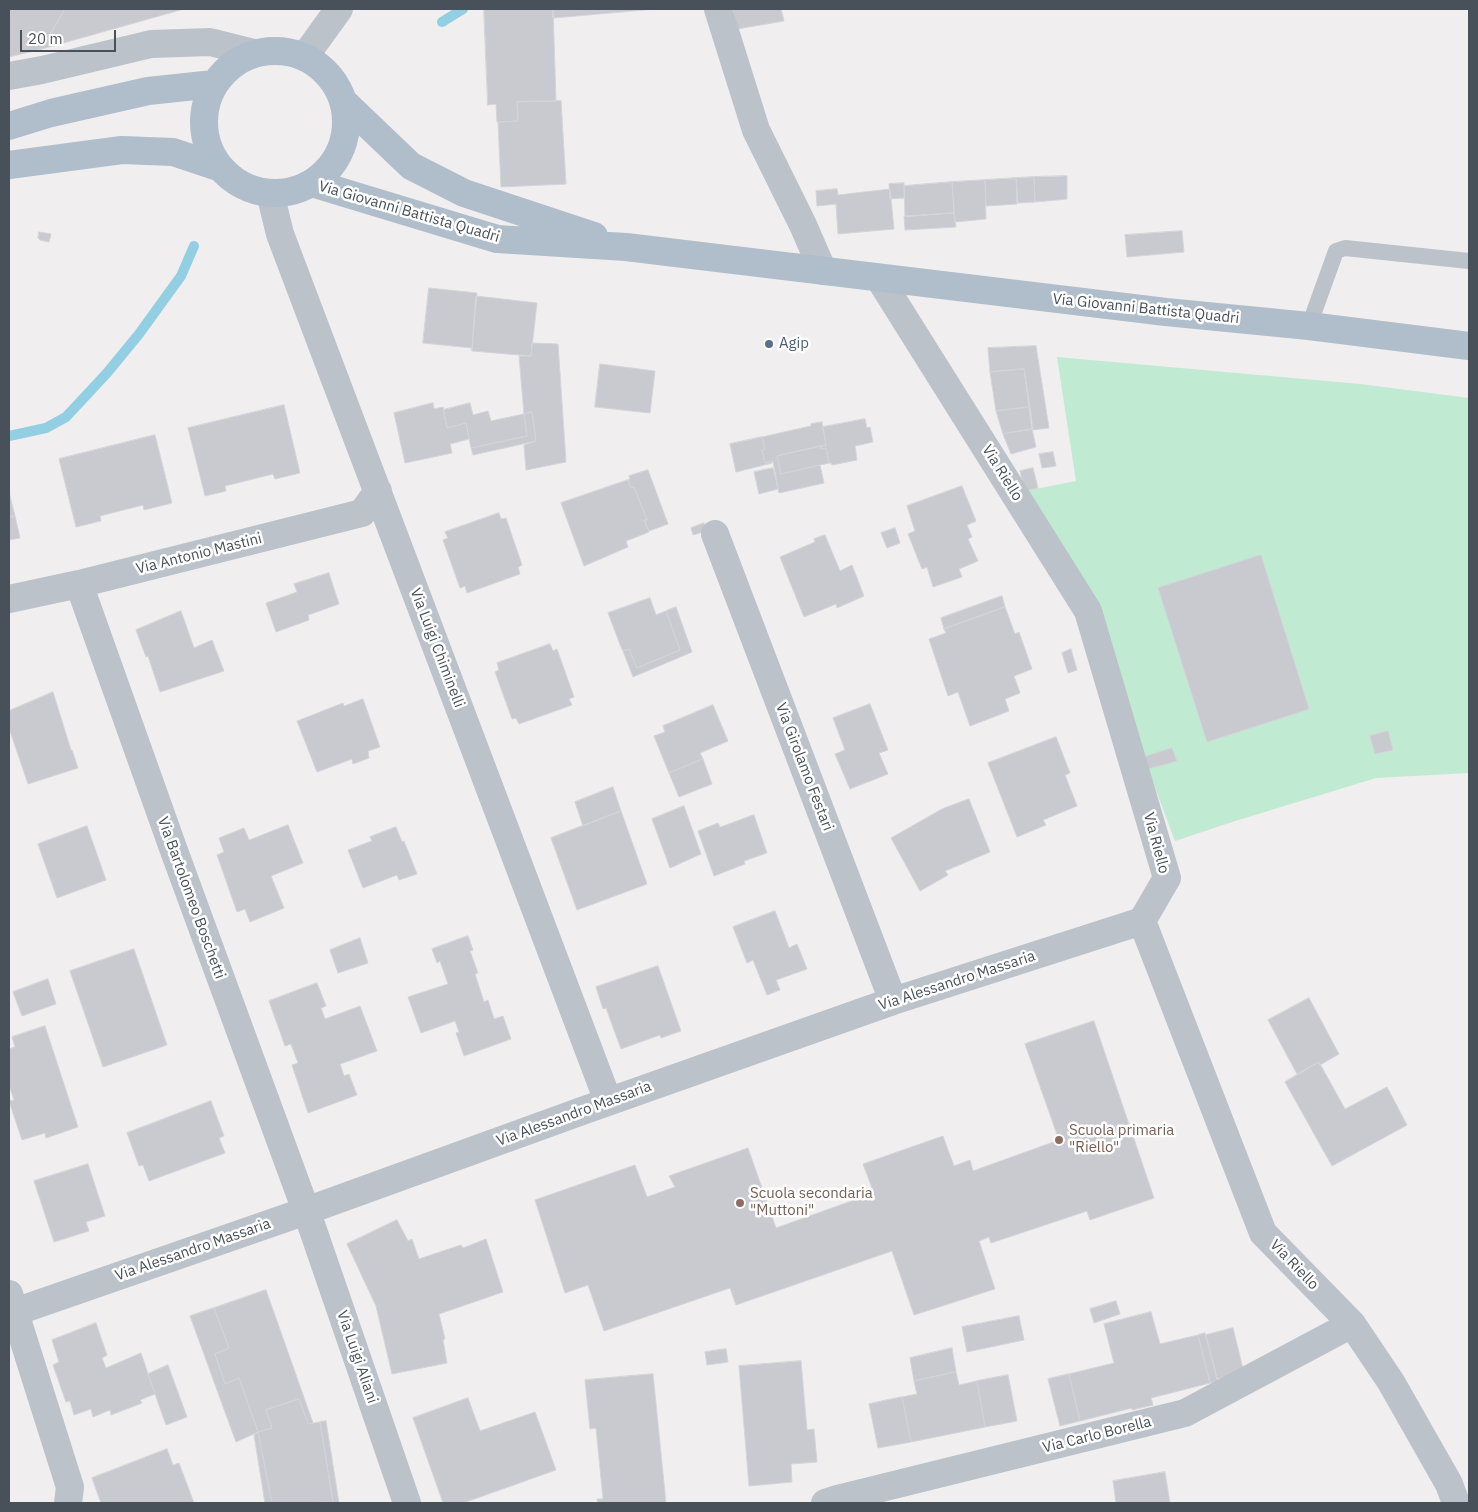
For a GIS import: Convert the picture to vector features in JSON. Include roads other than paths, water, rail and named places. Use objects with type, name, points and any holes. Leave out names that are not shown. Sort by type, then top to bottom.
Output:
[{"type":"main road","name":"Via Giovanni Battista Quadri","points":[[271,50],[288,51],[305,56],[322,67],[336,83],[344,102],[347,125],[342,148],[330,168],[312,183],[292,192],[270,193],[248,188],[229,176],[221,168],[209,149],[204,127],[206,105],[214,84],[238,60],[254,53],[271,50]]},
{"type":"main road","points":[[9,126],[51,113],[148,91],[214,84]]},
{"type":"main road","name":"Via Giovanni Battista Quadri","points":[[344,102],[412,166],[464,193],[626,247]]},
{"type":"main road","name":"Via Giovanni Battista Quadri","points":[[9,165],[122,150],[174,152],[221,168]]},
{"type":"main road","name":"Via Giovanni Battista Quadri","points":[[312,183],[497,240],[626,247],[1166,312],[1309,326],[1469,346]]},
{"type":"street","points":[[305,56],[339,9]]},
{"type":"street","points":[[718,9],[756,130],[803,224],[823,271]]},
{"type":"street","points":[[9,76],[151,44],[210,42],[254,53]]},
{"type":"street","name":"Via Luigi Chiminelli","points":[[270,193],[280,234],[608,1101]]},
{"type":"street","name":"Via Riello","points":[[879,278],[1088,611],[1167,878],[1142,921],[1263,1233],[1352,1324],[1391,1382],[1449,1484],[1456,1503]]},
{"type":"street","name":"Via Antonio Mastini","points":[[9,599],[79,584],[362,513],[378,491]]},
{"type":"street","name":"Via Girolamo Festari","points":[[715,534],[893,1001]]},
{"type":"street","name":"Via Bartolomeo Boschetti","points":[[79,584],[306,1211]]},
{"type":"street","name":"Via Alessandro Massaria","points":[[11,1307],[306,1211],[608,1101],[893,1001],[1142,921]]},
{"type":"street","name":"Via Luigi Aliani","points":[[306,1211],[407,1503]]},
{"type":"street","points":[[11,1307],[70,1487],[68,1503]]},
{"type":"street","name":"Via Carlo Borella","points":[[825,1503],[1185,1413],[1352,1324]]},
{"type":"lane","points":[[1309,326],[1336,251],[1345,248],[1469,261]]},
{"type":"waterway","points":[[442,22],[463,9]]},
{"type":"waterway","points":[[9,436],[46,428],[66,417],[107,373],[139,334],[181,276],[194,246]]},
{"type":"place","name":"Agip","points":[[769,344]]},
{"type":"place","name":"Scuola primaria \"Riello\"","points":[[1059,1140]]},
{"type":"place","name":"Scuola secondaria \"Muttoni\"","points":[[740,1203]]}]
